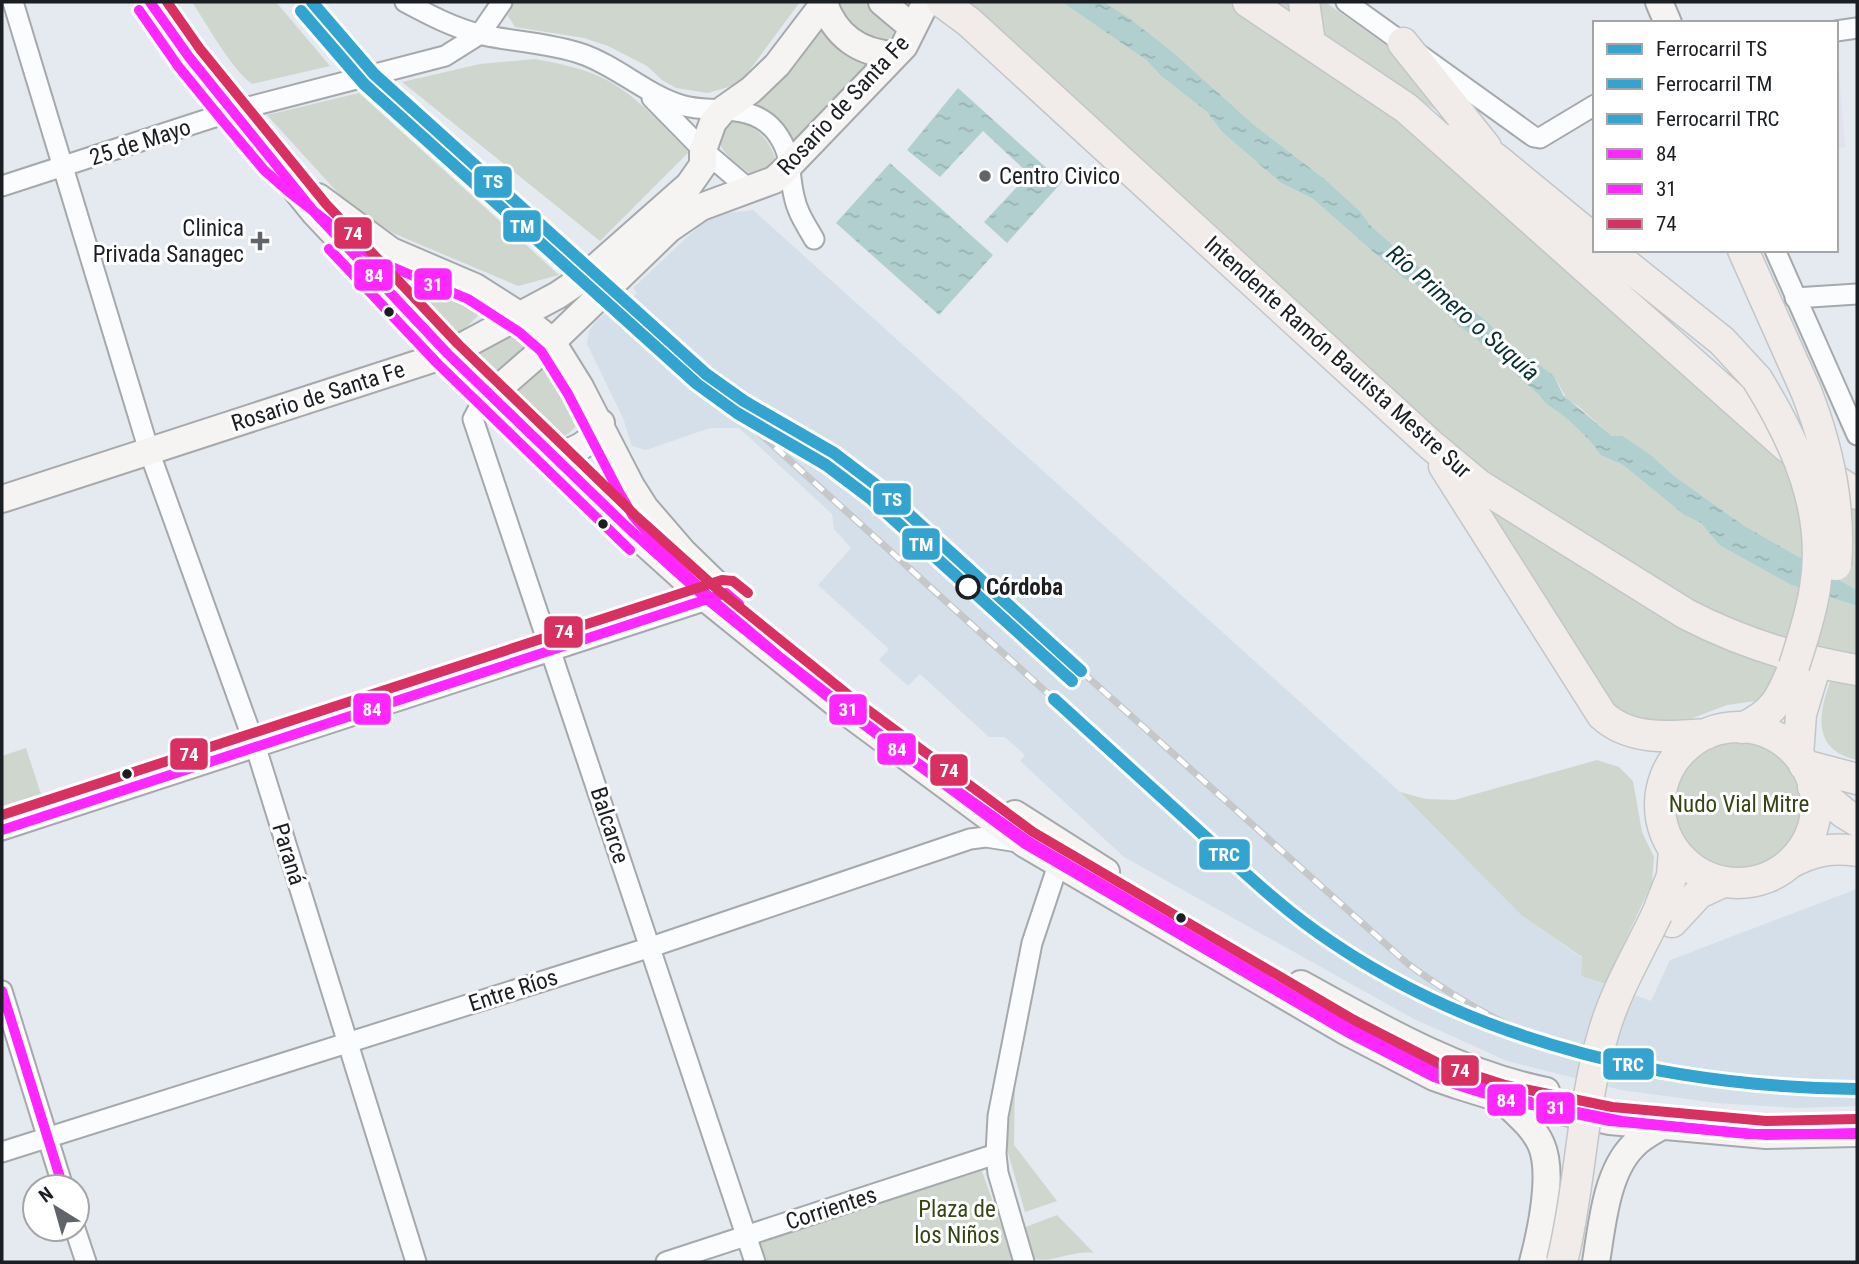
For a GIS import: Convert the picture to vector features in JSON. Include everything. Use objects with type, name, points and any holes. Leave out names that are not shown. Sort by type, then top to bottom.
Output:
[{"type":"main road","points":[[150,2],[189,57],[315,213],[448,354],[626,527],[790,647],[917,745],[1035,829],[1062,857],[1392,1055],[1434,1077],[1502,1099],[1636,1108],[1748,1120],[1857,1120]]},
{"type":"main road","points":[[825,2],[834,25],[853,43],[873,52],[894,54]]},
{"type":"main road","name":"Rosario de Santa Fe","points":[[2,499],[448,354],[558,295],[586,276],[689,185],[703,165],[704,150],[713,122],[724,109],[751,90],[777,65],[825,2]]},
{"type":"main road","points":[[882,2],[926,10]]},
{"type":"main road","points":[[1248,2],[1406,108],[1495,158],[1593,238]]},
{"type":"main road","points":[[1304,2],[1310,43]]},
{"type":"main road","points":[[1659,2],[1667,21]]},
{"type":"main road","name":"Rosario de Santa Fe","points":[[491,395],[552,342],[668,229],[701,206],[774,180],[904,46],[926,10]]},
{"type":"main road","name":"Intendente Ramón Bautista Mestre Sur","points":[[926,10],[969,22],[1431,445],[1479,485],[1686,614],[1749,643],[1857,670]]},
{"type":"main road","points":[[1403,43],[1495,158]]},
{"type":"main road","points":[[1406,108],[1760,423],[1815,467],[1857,494]]},
{"type":"main road","points":[[274,160],[373,240],[391,251],[475,287],[519,315],[552,342],[601,424],[645,508],[717,596],[848,713],[1025,844],[1062,857],[1405,1040],[1465,1067],[1610,1121],[1766,1135],[1857,1133]]},
{"type":"main road","points":[[1611,252],[1722,341],[1757,379],[1791,438],[1811,492],[1817,536],[1816,587],[1804,669],[1801,714],[1805,769],[1815,811],[1814,822],[1805,845],[1789,863],[1758,880],[1723,882],[1700,873],[1681,859],[1663,828],[1661,791],[1668,772],[1680,754],[1706,734]]},
{"type":"main road","points":[[1742,728],[1756,722],[1777,704],[1804,669],[1833,596],[1838,549],[1834,491],[1820,427],[1744,252]]},
{"type":"main road","points":[[580,387],[572,365],[569,342],[573,329],[587,307]]},
{"type":"main road","points":[[551,454],[572,451],[582,446],[598,431],[601,424]]},
{"type":"main road","points":[[1431,445],[1602,715],[1612,725],[1656,736],[1706,734],[1730,728],[1742,728],[1773,736],[1844,813],[1857,821]]},
{"type":"main road","points":[[1805,769],[1857,779]]},
{"type":"main road","points":[[1789,863],[1809,853],[1826,849],[1857,851]]},
{"type":"main road","points":[[1582,1262],[1619,1037],[1664,918],[1674,850]]},
{"type":"main road","points":[[1562,1262],[1572,1217],[1592,1081],[1603,1032],[1619,991],[1664,918],[1723,882]]},
{"type":"main road","points":[[1502,1099],[1526,1121],[1544,1151],[1545,1196],[1541,1230],[1533,1262]]},
{"type":"main road","points":[[1544,1151],[1569,1104]]},
{"type":"main road","points":[[1596,1262],[1605,1207],[1620,1165],[1632,1147],[1660,1127]]},
{"type":"street","name":"Paraná","points":[[13,2],[149,451],[256,747],[416,1262]]},
{"type":"street","points":[[405,2],[455,26],[480,34],[566,49],[585,55],[666,100],[684,106],[745,112],[768,124],[781,141],[790,162],[796,207],[814,239]]},
{"type":"street","name":"25 de Mayo","points":[[2,186],[233,111],[444,56],[480,34],[502,2]]},
{"type":"street","points":[[1346,2],[1534,137],[1540,138],[1550,133],[1593,106]]},
{"type":"street","points":[[1838,31],[1857,29]]},
{"type":"street","points":[[637,82],[704,150],[750,190]]},
{"type":"street","points":[[1760,423],[1854,429],[1776,252]]},
{"type":"street","points":[[1796,298],[1857,294]]},
{"type":"street","name":"Balcarce","points":[[491,395],[480,406],[473,419],[755,1262]]},
{"type":"street","points":[[2,830],[717,596]]},
{"type":"street","name":"Entre Ríos","points":[[2,1152],[651,947],[970,839],[986,836],[1025,844]]},
{"type":"street","points":[[1024,1262],[998,1173],[998,1116],[1029,955],[1062,857]]},
{"type":"street","points":[[2,991],[58,1173]]},
{"type":"street","name":"Corrientes","points":[[666,1262],[996,1154]]},
{"type":"street","points":[[80,1243],[86,1262]]},
{"type":"shaded area","points":[[1838,63],[1845,147],[1838,148]]},
{"type":"shaded area","points":[[753,210],[1400,792],[1521,915],[1582,958],[1581,976],[1651,1001],[1670,960],[1857,889],[1857,1106],[1797,1108],[1717,1103],[1621,1090],[1507,1061],[1412,1018],[1124,857],[1020,761],[1025,755],[1005,737],[989,737],[920,674],[908,686],[879,660],[889,649],[818,585],[851,548],[834,529],[832,514],[739,428],[710,428],[646,450],[632,446],[623,418],[587,344],[589,331],[597,320],[612,309],[617,313],[637,293],[633,288],[711,215]]},
{"type":"green space","points":[[192,2],[276,2],[330,66],[252,84],[228,57]]},
{"type":"green space","points":[[513,2],[800,2],[746,75],[735,85],[708,93],[676,88],[647,66],[608,46],[584,38],[515,27],[508,16]]},
{"type":"green space","points":[[834,2],[870,2],[895,27],[894,33],[881,43],[866,44]]},
{"type":"green space","points":[[942,2],[1062,2],[1146,60],[1161,76],[1207,112],[1222,132],[1281,183],[1313,199],[1403,278],[1432,297],[1456,324],[1471,333],[1547,404],[1576,427],[1600,455],[1623,465],[1684,515],[1701,523],[1719,545],[1791,585],[1857,606],[1857,670],[1749,643],[1479,485]]},
{"type":"green space","points":[[1104,2],[1248,2],[1406,108],[1857,494],[1857,590],[1743,525],[1623,436],[1612,436],[1567,399],[1554,376],[1523,358],[1489,323],[1370,225],[1361,212],[1327,181],[1253,124],[1174,53]]},
{"type":"green space","points":[[1264,2],[1325,2],[1399,54],[1437,111]]},
{"type":"green space","points":[[820,19],[873,60],[793,146],[751,107]]},
{"type":"green space","points":[[535,59],[583,70],[611,82],[646,110],[689,152],[600,241],[402,82],[480,64]]},
{"type":"green space","points":[[359,93],[559,275],[518,286],[393,233],[348,204],[267,115]]},
{"type":"green space","points":[[729,120],[747,124],[761,134],[771,148],[777,165],[754,177],[730,157],[721,146],[717,132]]},
{"type":"green space","points":[[368,248],[475,302],[482,312],[454,339]]},
{"type":"green space","points":[[500,333],[527,335],[536,346],[495,379],[476,358],[475,351]]},
{"type":"green space","points":[[550,358],[572,390],[580,411],[579,421],[560,439],[509,389]]},
{"type":"green space","points":[[1483,499],[1783,660],[1765,698],[1727,705],[1677,724],[1633,719],[1618,710],[1603,695]]},
{"type":"green space","points":[[1832,677],[1857,681],[1857,760],[1842,755],[1825,739],[1822,716]]},
{"type":"green space","name":"Nudo Vial Mitre","points":[[1739,737],[1765,742],[1787,756],[1801,778],[1806,804],[1801,830],[1787,852],[1765,866],[1739,871],[1713,866],[1691,852],[1677,830],[1672,804],[1677,778],[1691,756],[1713,742]]},
{"type":"green space","points":[[26,748],[41,794],[2,806],[2,756]]},
{"type":"green space","points":[[1597,760],[1619,767],[1633,781],[1642,832],[1654,857],[1652,883],[1605,984],[1581,976],[1582,957],[1521,915],[1400,792],[1426,799],[1454,800]]},
{"type":"green space","points":[[1015,1084],[1014,1145],[1057,1201],[1025,1212],[1005,1142]]},
{"type":"green space","name":"Plaza de los Niños","points":[[982,1171],[1014,1262],[763,1262],[757,1242]]},
{"type":"green space","points":[[1057,1215],[1094,1253],[1035,1259],[1023,1228]]},
{"type":"water","name":"Río Primero o Suquía","points":[[1062,2],[1104,2],[1130,19],[1174,53],[1253,124],[1327,181],[1395,247],[1489,323],[1522,358],[1530,358],[1554,376],[1563,395],[1612,436],[1623,436],[1743,525],[1857,590],[1857,606],[1791,585],[1719,545],[1701,523],[1684,515],[1623,465],[1600,455],[1576,427],[1471,334],[1456,324],[1432,297],[1403,278],[1313,199],[1281,183],[1222,132],[1207,112],[1161,76],[1146,60]]},
{"type":"water","points":[[958,88],[1062,182],[1007,243],[984,222],[1029,174],[983,131],[940,177],[907,150]]},
{"type":"water","points":[[890,163],[993,255],[939,315],[836,223]]},
{"type":"railway","points":[[640,325],[1054,699]]},
{"type":"railway","points":[[1081,671],[1408,964],[1472,1006],[1540,1040]]},
{"type":"rail line","name":"TS","points":[[312,2],[374,74],[706,374],[744,401],[834,453],[880,488],[1081,671]]},
{"type":"rail line","name":"TM","points":[[301,11],[364,84],[697,384],[737,413],[826,465],[871,499],[1072,681]]},
{"type":"rail line","name":"TRC","points":[[1054,699],[1280,904],[1333,943],[1392,979],[1454,1009],[1518,1034],[1584,1054],[1720,1080],[1857,1089]]},
{"type":"transit line","name":"84","points":[[150,2],[189,57],[315,213],[448,354],[627,527],[708,600],[848,713],[1025,844],[1347,1032],[1434,1077],[1457,1085],[1502,1099],[1610,1121],[1766,1135],[1857,1133]]},
{"type":"transit line","name":"74","points":[[167,2],[200,49],[326,204],[458,344],[637,517],[717,589],[857,702],[1033,832],[1354,1020],[1440,1064],[1505,1085],[1612,1107],[1766,1121],[1857,1119]]},
{"type":"transit line","name":"31","points":[[139,10],[178,66],[222,120],[264,170],[289,192],[385,264],[468,299],[519,332],[541,351],[568,394],[633,516],[672,561],[716,603],[781,658],[908,756],[1028,841],[1371,1039],[1461,1080],[1537,1104],[1622,1121],[1747,1134],[1857,1134]]},
{"type":"transit line","name":"31","points":[[329,249],[438,364],[630,550]]},
{"type":"transit line","name":"74","points":[[2,815],[722,580],[733,581],[748,593]]},
{"type":"transit line","name":"84","points":[[2,830],[726,593],[739,604]]},
{"type":"transit line","name":"84","points":[[2,991],[59,1173]]},
{"type":"place","name":"Centro Civico","points":[[985,176]]},
{"type":"place","name":"Clinica Privada Sanagec","points":[[260,241]]},
{"type":"place","name":"Córdoba","points":[[968,587]]}]
